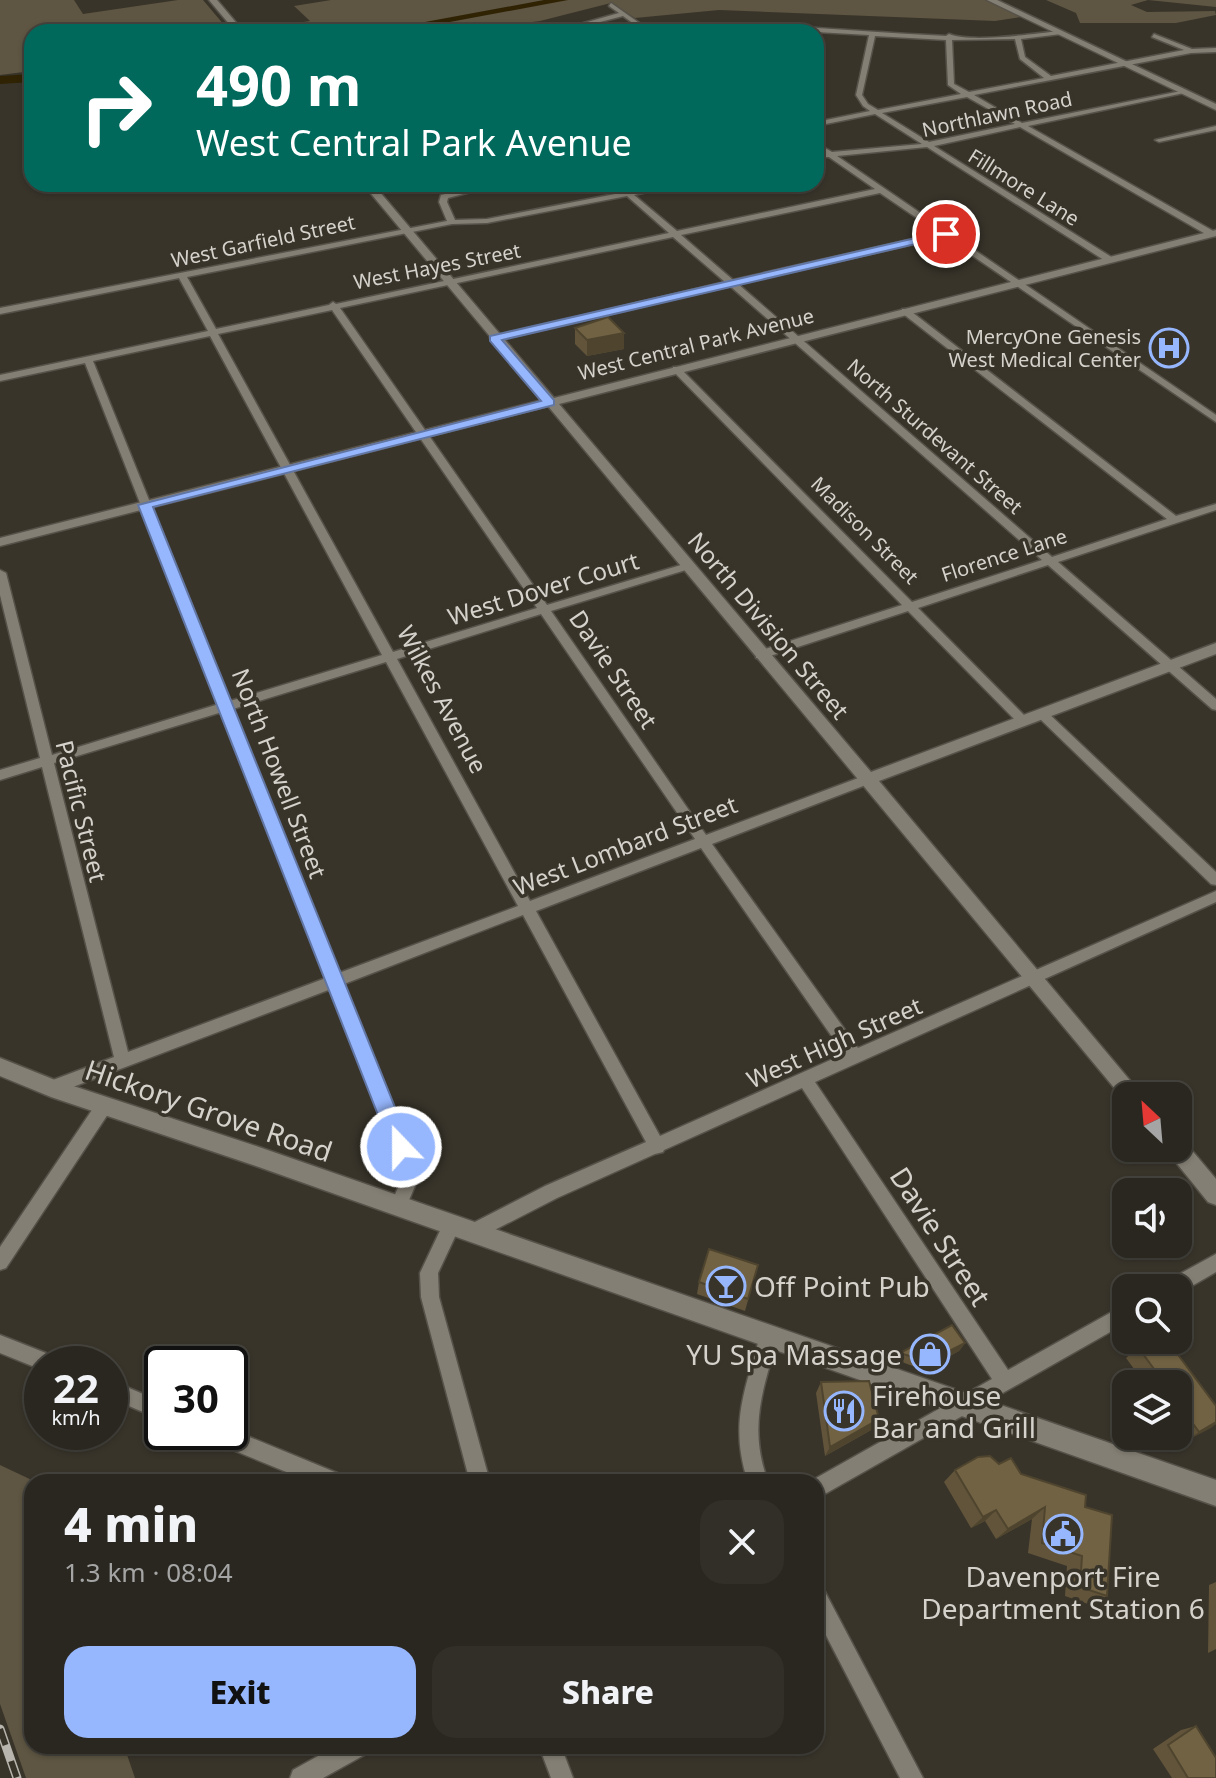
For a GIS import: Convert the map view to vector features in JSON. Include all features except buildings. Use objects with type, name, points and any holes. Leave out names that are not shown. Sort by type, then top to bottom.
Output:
[{"type":"main road","points":[[213,0],[233,24]]},
{"type":"main road","points":[[991,0],[1216,107]]},
{"type":"main road","name":"North Division Street","points":[[375,192],[685,567],[1121,1082]]},
{"type":"main road","name":"West Central Park Avenue","points":[[0,542],[1214,234]]},
{"type":"main road","name":"West Lombard Street","points":[[866,780],[1216,648]]},
{"type":"main road","name":"Hickory Grove Road","points":[[0,1067],[51,1088],[462,1228],[1216,1493]]},
{"type":"main road","points":[[1189,1162],[1216,1195]]},
{"type":"street","points":[[611,5],[638,24]]},
{"type":"street","points":[[586,24],[624,14]]},
{"type":"street","points":[[824,31],[1018,38],[1059,33]]},
{"type":"street","points":[[873,32],[859,95],[875,113]]},
{"type":"street","points":[[949,36],[949,82],[965,95],[1214,234]]},
{"type":"street","points":[[1154,36],[1191,51]]},
{"type":"street","points":[[1018,38],[1022,58],[1050,79]]},
{"type":"street","points":[[824,123],[1191,51],[1216,50]]},
{"type":"street","name":"Northlawn Road","points":[[824,155],[927,145],[1184,91]]},
{"type":"street","name":"Fillmore Lane","points":[[875,113],[1110,260]]},
{"type":"street","points":[[1159,140],[1216,128]]},
{"type":"street","points":[[824,151],[1216,419]]},
{"type":"street","name":"West Hayes Street","points":[[0,378],[446,280],[676,235],[882,190]]},
{"type":"street","points":[[464,192],[444,197],[443,205],[452,222],[487,221],[639,192]]},
{"type":"street","name":"North Sturdevant Street","points":[[629,194],[1216,706]]},
{"type":"street","name":"West Garfield Street","points":[[0,311],[452,222]]},
{"type":"street","points":[[494,338],[946,234]]},
{"type":"street","name":"Wilkes Avenue","points":[[182,276],[657,1147]]},
{"type":"street","name":"Davie Street","points":[[333,305],[546,611],[701,842],[856,1058]]},
{"type":"street","points":[[905,311],[1173,519]]},
{"type":"street","name":"North Howell Street","points":[[88,359],[332,981],[412,1174],[398,1206]]},
{"type":"street","name":"Madison Street","points":[[676,369],[1023,721]]},
{"type":"street","name":"Florence Lane","points":[[760,655],[1216,507]]},
{"type":"street","name":"West Dover Court","points":[[0,775],[685,567]]},
{"type":"street","name":"Pacific Street","points":[[0,573],[122,1060]]},
{"type":"street","points":[[1042,714],[1216,880]]},
{"type":"street","name":"West Lombard Street","points":[[51,1088],[866,780]]},
{"type":"street","name":"West High Street","points":[[462,1228],[657,1147],[1216,896]]},
{"type":"street","name":"Davie Street","points":[[806,1081],[1004,1381]]},
{"type":"street","points":[[0,1262],[104,1106]]},
{"type":"street","points":[[462,1228],[429,1273],[430,1297],[478,1474]]},
{"type":"street","points":[[1192,1276],[1216,1262]]},
{"type":"street","points":[[824,1484],[1112,1321]]},
{"type":"street","points":[[755,1474],[745,1446],[745,1429],[769,1336]]},
{"type":"street","points":[[0,1344],[24,1354]]},
{"type":"street","points":[[248,1446],[315,1474]]},
{"type":"street","points":[[824,1610],[912,1778]]},
{"type":"street","points":[[301,1778],[344,1754]]},
{"type":"street","points":[[553,1754],[562,1778]]},
{"type":"shaded area","points":[[0,0],[74,0],[83,14],[178,0],[203,0],[223,24],[24,24],[24,72],[0,75]]},
{"type":"shaded area","points":[[331,0],[985,0],[1021,17],[995,21],[719,10],[635,18],[611,3],[517,24],[290,24],[310,21],[294,6]]},
{"type":"shaded area","points":[[1046,0],[1148,0],[1131,5],[1147,12],[1215,11],[1216,15],[1176,23],[1080,23],[1076,13]]},
{"type":"shaded area","points":[[1148,0],[1216,0],[1216,7]]},
{"type":"shaded area","points":[[0,1465],[24,1476],[24,1754],[127,1754],[135,1778],[26,1778],[0,1704]]},
{"type":"waterway","points":[[424,24],[563,0]]},
{"type":"waterway","points":[[0,80],[24,78]]},
{"type":"railway","points":[[0,1729],[17,1778]]},
{"type":"place","name":"MercyOne Genesis West Medical Center","points":[[1169,348]]},
{"type":"place","name":"Off Point Pub","points":[[726,1286]]},
{"type":"place","name":"YU Spa Massage","points":[[930,1354]]},
{"type":"place","name":"Firehouse Bar and Grill","points":[[844,1411]]},
{"type":"place","name":"Davenport Fire Department Station 6","points":[[1063,1534]]},
{"type":"route","points":[[401,1147],[332,981],[204,648],[145,505],[549,402],[494,338],[946,234]]}]
